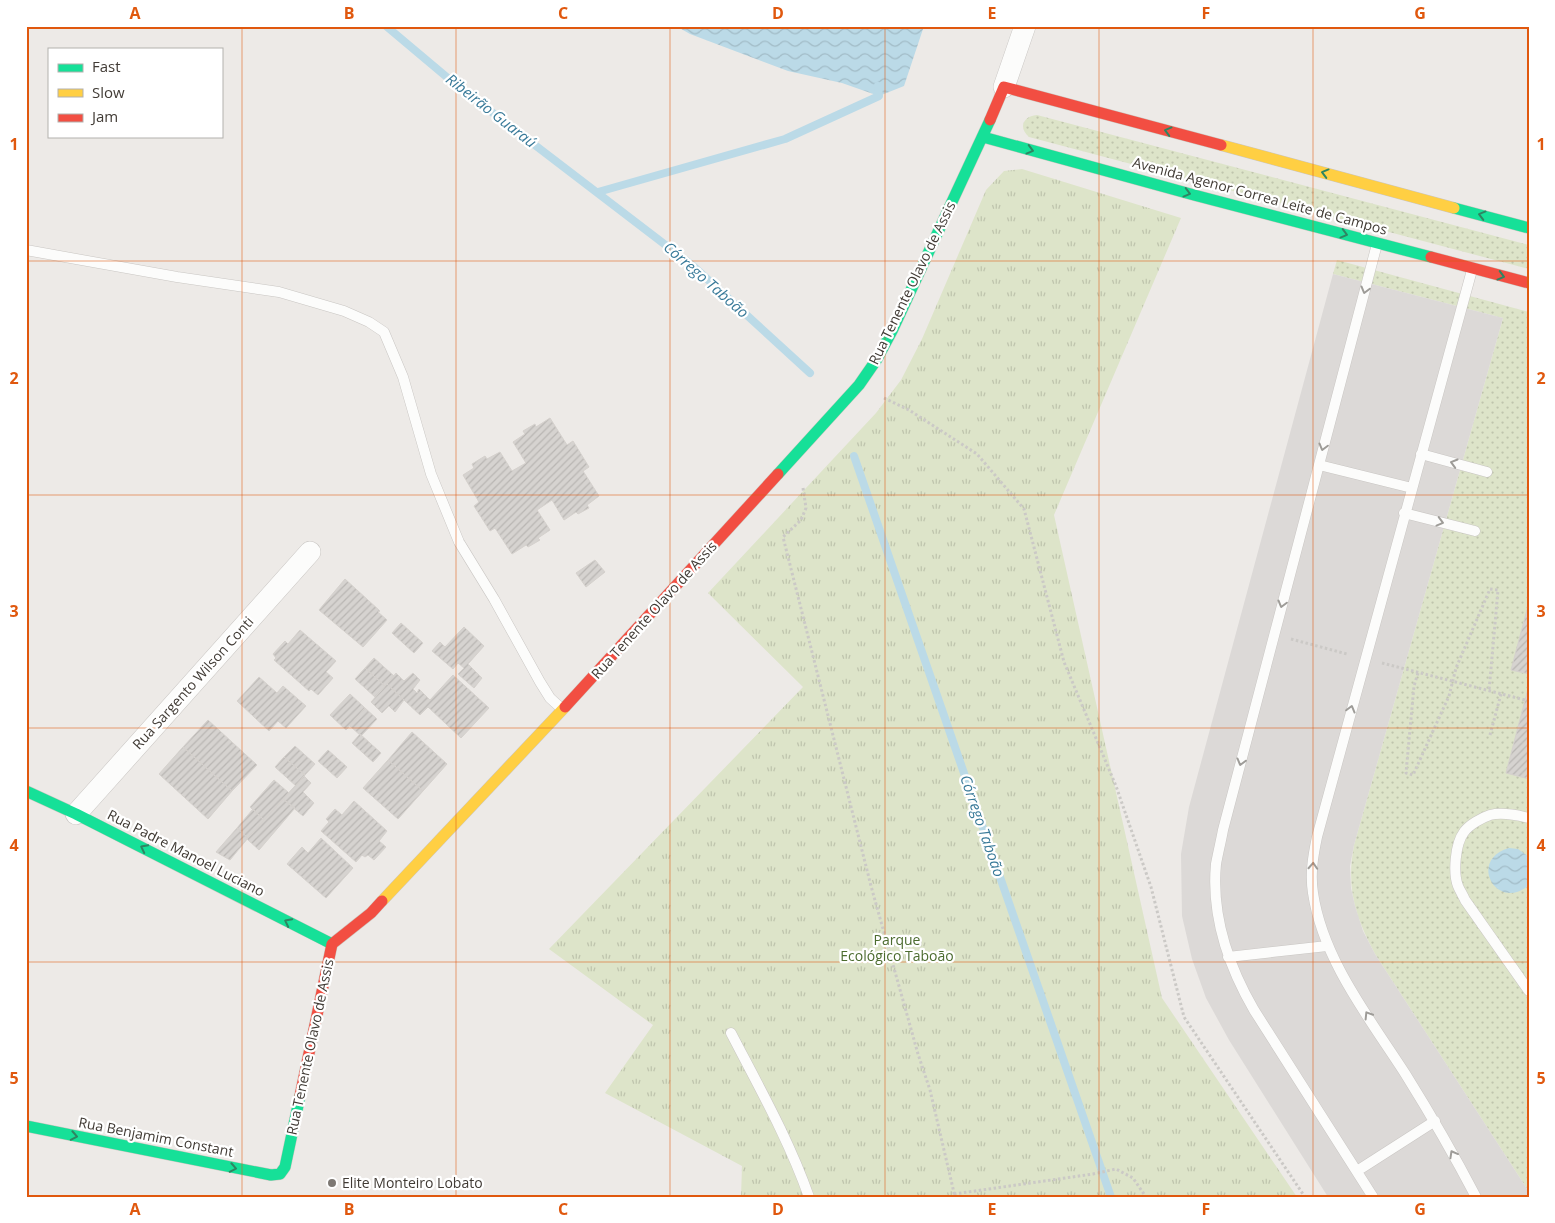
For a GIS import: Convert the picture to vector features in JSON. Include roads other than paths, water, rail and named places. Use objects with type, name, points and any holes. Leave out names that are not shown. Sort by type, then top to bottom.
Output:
[{"type":"street","name":"Rua Tenente Olavo de Assis","points":[[280,1174],[285,1167],[332,944],[371,913],[563,710],[858,385],[877,359],[892,331],[983,137],[1004,87],[1025,26]]},
{"type":"street","points":[[1004,87],[1529,228]]},
{"type":"street","name":"Avenida Agenor Correa Leite de Campos","points":[[983,137],[1529,283]]},
{"type":"street","name":"Rua Sargento Wilson Conti","points":[[76,814],[310,552]]},
{"type":"street","name":"Rua Padre Manoel Luciano","points":[[26,791],[76,814],[332,944]]},
{"type":"street","name":"Rua Benjamim Constant","points":[[26,1126],[271,1176],[280,1174]]},
{"type":"lane","points":[[1373,1197],[1239,985],[1220,929],[1215,895],[1216,864],[1223,830],[1377,243]]},
{"type":"lane","points":[[26,250],[177,277],[278,292],[344,311],[369,322],[384,332],[403,377],[431,474],[459,542],[494,599],[540,682],[550,698],[563,710]]},
{"type":"lane","points":[[1472,268],[1317,837],[1312,864],[1313,892],[1327,946],[1342,974],[1435,1121],[1476,1197]]},
{"type":"lane","points":[[1421,454],[1487,472]]},
{"type":"lane","points":[[1319,465],[1412,488]]},
{"type":"lane","points":[[1404,513],[1475,531]]},
{"type":"lane","points":[[1529,818],[1513,815],[1491,815],[1476,822],[1463,832],[1455,868],[1458,886],[1465,900],[1529,991]]},
{"type":"lane","points":[[1228,956],[1327,946]]},
{"type":"lane","points":[[731,1034],[765,1098],[810,1197]]},
{"type":"lane","points":[[1357,1171],[1435,1121]]},
{"type":"water","points":[[676,26],[924,26],[904,86],[879,96],[842,83],[788,71],[690,34]]},
{"type":"water","points":[[1509,848],[1518,849],[1529,857],[1529,885],[1517,892],[1506,893],[1498,889],[1491,881],[1488,872],[1490,863],[1496,854]]},
{"type":"waterway","name":"Córrego Taboão","points":[[386,26],[455,84],[693,266],[810,373]]},
{"type":"waterway","points":[[598,192],[785,139],[879,96],[878,86]]},
{"type":"waterway","name":"Córrego Taboão","points":[[854,456],[1111,1197]]},
{"type":"place","name":"Elite Monteiro Lobato","points":[[332,1183]]},
{"type":"water label","name":"Ribeirão Guaraú","points":[[491,111]]},
{"type":"park label","name":"Parque Ecológico Taboão","points":[[897,948]]}]
